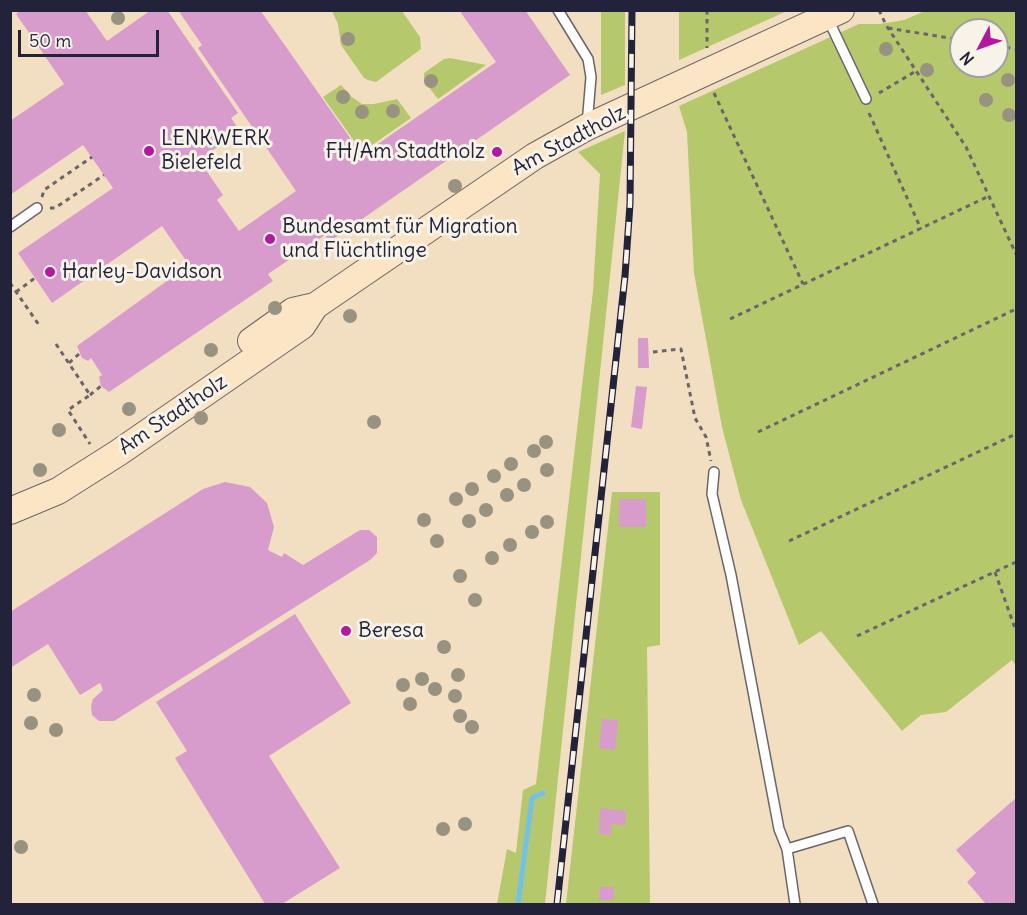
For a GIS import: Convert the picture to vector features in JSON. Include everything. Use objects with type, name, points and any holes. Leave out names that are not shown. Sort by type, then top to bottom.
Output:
[{"type":"main road","name":"Am Stadtholz","points":[[14,509],[48,477],[293,311],[315,306],[535,156],[587,127],[834,14]]},
{"type":"main road","name":"Am Stadtholz","points":[[14,509],[58,491],[118,453],[302,326],[315,306]]},
{"type":"lane","points":[[558,10],[588,59],[591,76],[587,127]]},
{"type":"lane","points":[[834,14],[866,99]]},
{"type":"lane","points":[[10,226],[37,208]]},
{"type":"lane","points":[[714,472],[712,494],[731,575],[780,830],[787,849],[795,904]]},
{"type":"lane","points":[[787,849],[848,831],[873,904]]},
{"type":"path","points":[[707,10],[707,48],[711,71],[803,284]]},
{"type":"path","points":[[879,10],[888,28],[966,147],[1017,254]]},
{"type":"path","points":[[888,28],[949,38]]},
{"type":"path","points":[[916,71],[896,85],[866,99],[870,120],[921,229]]},
{"type":"path","points":[[92,157],[44,190],[37,208],[56,208],[104,175]]},
{"type":"path","points":[[730,319],[989,196]]},
{"type":"path","points":[[16,291],[35,278]]},
{"type":"path","points":[[10,284],[39,325]]},
{"type":"path","points":[[758,432],[1017,309]]},
{"type":"path","points":[[56,344],[90,395]]},
{"type":"path","points":[[653,352],[681,349],[694,418],[706,437],[714,472]]},
{"type":"path","points":[[69,363],[79,354]]},
{"type":"path","points":[[93,448],[68,410],[101,387]]},
{"type":"path","points":[[789,541],[1017,434]]},
{"type":"path","points":[[857,636],[1017,562]]},
{"type":"path","points":[[995,572],[1017,631]]},
{"type":"green space","points":[[679,10],[787,11],[679,60]]},
{"type":"green space","points":[[332,11],[402,11],[420,37],[421,49],[376,82],[368,80],[364,78],[341,45],[338,24]]},
{"type":"green space","points":[[601,11],[625,11],[625,85],[601,95]]},
{"type":"green space","points":[[925,11],[1016,11],[1016,666],[1012,660],[946,712],[921,715],[902,731],[821,631],[799,645],[741,500],[722,427],[694,273],[687,132],[679,106],[859,24],[880,24],[904,20]]},
{"type":"green space","points":[[450,58],[486,65],[438,99],[424,81],[424,73],[444,59]]},
{"type":"green space","points":[[341,85],[362,104],[397,99],[411,118],[362,152],[323,97]]},
{"type":"green space","points":[[625,131],[545,904],[497,904],[507,849],[516,853],[523,790],[536,784],[593,291],[600,174],[578,152]]},
{"type":"green space","points":[[612,492],[660,492],[660,645],[647,647],[650,904],[566,904]]},
{"type":"building","points":[[21,10],[85,10],[107,41],[151,10],[167,10],[238,113],[231,118],[240,131],[199,160],[223,195],[217,200],[239,231],[296,191],[198,48],[202,45],[178,10],[260,10],[362,155],[496,62],[459,10],[525,10],[570,75],[329,242],[325,235],[268,274],[273,281],[109,392],[101,386],[99,377],[102,375],[91,358],[88,361],[82,358],[77,346],[189,265],[162,226],[52,303],[18,253],[113,188],[83,145],[10,195],[10,121],[64,84],[16,14]]},
{"type":"building","points":[[638,338],[648,338],[649,368],[638,368]]},
{"type":"building","points":[[636,386],[647,387],[642,429],[631,427]]},
{"type":"building","points":[[225,482],[250,487],[267,503],[274,527],[268,550],[282,557],[284,553],[303,565],[360,530],[369,530],[377,537],[377,553],[370,560],[114,721],[99,721],[92,715],[93,699],[103,690],[100,683],[80,695],[48,644],[10,668],[10,612],[203,489]]},
{"type":"building","points":[[619,499],[646,499],[646,527],[619,527]]},
{"type":"building","points":[[295,614],[351,703],[269,756],[340,868],[282,904],[265,904],[175,758],[187,751],[156,702]]},
{"type":"building","points":[[602,719],[618,720],[615,750],[599,748]]},
{"type":"building","points":[[1016,798],[1016,904],[986,904],[967,882],[976,873],[956,850]]},
{"type":"building","points":[[600,808],[626,811],[625,825],[611,824],[611,835],[599,834]]},
{"type":"building","points":[[600,887],[614,887],[613,900],[599,900]]},
{"type":"waterway","points":[[518,904],[532,798],[543,793]]},
{"type":"railway","points":[[557,904],[625,276],[630,204],[632,10]]},
{"type":"place","name":"LENKWERK Bielefeld","points":[[149,151]]},
{"type":"place","name":"FH/Am Stadtholz","points":[[497,152]]},
{"type":"place","name":"Bundesamt für Migration und Flüchtlinge","points":[[270,239]]},
{"type":"place","name":"Harley-Davidson","points":[[50,272]]},
{"type":"place","name":"Beresa","points":[[346,631]]}]
